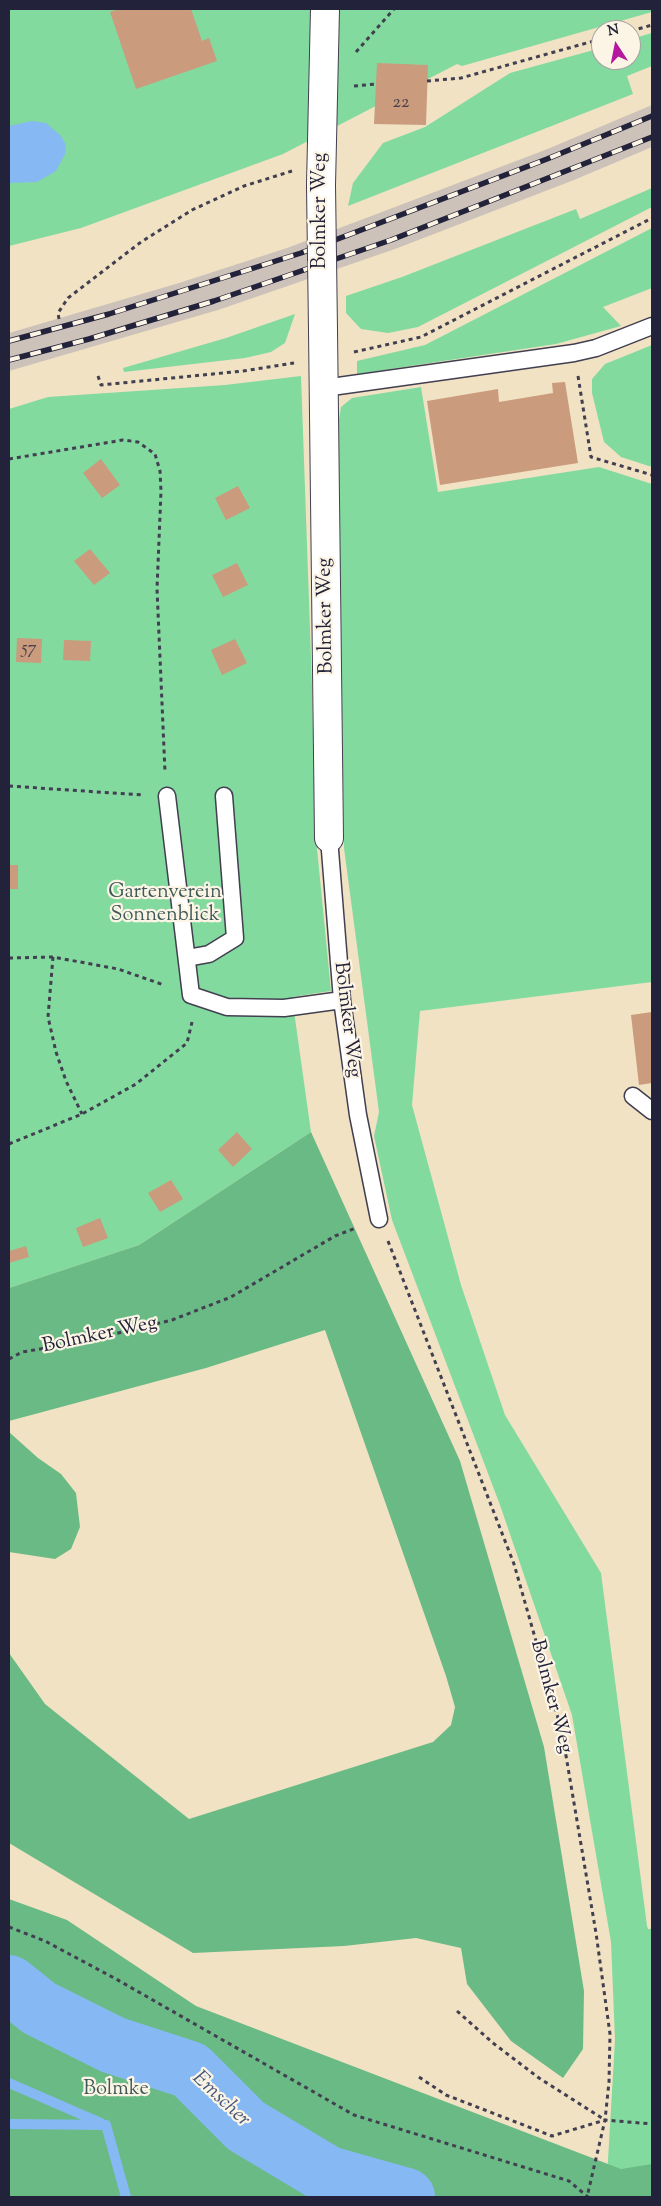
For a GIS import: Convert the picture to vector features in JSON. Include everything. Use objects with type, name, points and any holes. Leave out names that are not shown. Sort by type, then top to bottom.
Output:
[{"type":"street","name":"Bolmker Weg","points":[[325,9],[321,176],[329,838]]},
{"type":"lane","points":[[324,388],[574,353],[596,348],[652,326]]},
{"type":"lane","points":[[167,796],[192,995],[227,1007],[284,1008],[342,1000]]},
{"type":"lane","points":[[187,958],[209,954],[234,938],[224,796]]},
{"type":"lane","name":"Bolmker Weg","points":[[329,838],[342,1000],[358,1115],[379,1219]]},
{"type":"lane","points":[[633,1096],[652,1112]]},
{"type":"path","points":[[427,81],[461,78],[591,42]]},
{"type":"path","points":[[60,319],[58,313],[68,298],[141,242],[192,210],[244,186],[284,172],[321,176]]},
{"type":"path","points":[[98,376],[101,385],[243,371],[323,358],[421,337],[652,218]]},
{"type":"path","points":[[574,353],[591,457],[652,476]]},
{"type":"path","points":[[9,459],[123,440],[138,442],[155,454],[160,471],[161,490],[157,589],[165,772]]},
{"type":"path","points":[[9,786],[167,796]]},
{"type":"path","points":[[53,957],[48,1017],[56,1052],[66,1081],[82,1114]]},
{"type":"path","points":[[9,958],[53,957],[118,969],[192,995],[192,1021],[187,1043],[136,1084],[82,1114],[9,1144]]},
{"type":"path","name":"Bolmker Weg","points":[[9,1359],[22,1352],[77,1343],[172,1320],[231,1296],[283,1268],[335,1236],[379,1219],[514,1564],[562,1732],[606,1998],[610,2034],[610,2082],[605,2120],[588,2197]]},
{"type":"path","points":[[9,1927],[45,1941],[116,1979],[354,2115],[569,2181],[588,2197]]},
{"type":"path","points":[[457,2011],[493,2043],[539,2078],[605,2120]]},
{"type":"path","points":[[420,2077],[446,2095],[552,2136],[605,2120],[652,2124]]},
{"type":"shaded area","points":[[652,105],[652,147],[574,180],[395,249],[218,310],[9,371],[9,333],[179,283],[287,248],[545,150]]},
{"type":"green space","points":[[9,9],[652,9],[652,12],[624,20],[591,20],[591,29],[462,66],[457,64],[283,154],[81,228],[9,246]]},
{"type":"green space","points":[[652,33],[652,66],[627,76],[633,94],[348,206],[353,183],[383,143],[425,127],[510,73],[591,51],[591,70],[641,70],[641,36]]},
{"type":"green space","points":[[652,188],[652,207],[418,327],[388,333],[361,329],[346,313],[346,296],[402,277],[576,209],[580,219]]},
{"type":"green space","points":[[652,228],[652,288],[603,307],[621,326],[556,344],[357,374],[357,361],[425,345]]},
{"type":"green space","points":[[295,314],[285,343],[271,352],[245,358],[124,372],[123,368],[226,338]]},
{"type":"green space","points":[[652,345],[652,467],[621,457],[604,442],[592,393],[592,379],[605,364]]},
{"type":"green space","name":"Gartenverein Sonnenblick","points":[[301,376],[315,828],[331,991],[292,997],[311,1132],[139,1245],[9,1288],[9,409],[48,397],[225,385]]},
{"type":"green space","points":[[421,387],[438,492],[599,467],[652,484],[652,982],[420,1011],[412,1105],[461,1285],[505,1415],[601,1573],[647,1926],[648,1929],[652,1929],[652,2197],[9,2197],[9,1916],[176,2002],[607,2177],[615,2040],[611,1942],[572,1715],[500,1505],[392,1220],[374,1136],[379,1112],[344,848],[338,425],[341,407],[352,398]]},
{"type":"green space","points":[[311,1132],[460,1461],[544,1747],[584,1991],[583,2049],[563,2078],[511,2041],[467,1984],[461,1948],[416,1938],[344,1946],[193,1953],[9,1843],[9,1653],[45,1704],[189,1819],[433,1742],[451,1725],[455,1707],[446,1676],[325,1330],[206,1368],[9,1421],[9,1288],[139,1245]]},
{"type":"green space","points":[[9,1432],[38,1458],[61,1474],[76,1493],[80,1527],[71,1549],[55,1559],[9,1552]]},
{"type":"green space","name":"Bolmke","points":[[9,1899],[67,1920],[196,2006],[621,2169],[652,2164],[652,2197],[9,2197]]},
{"type":"water","points":[[32,121],[46,123],[61,136],[66,145],[65,154],[56,171],[37,182],[9,183],[9,126]]},
{"type":"building","points":[[119,9],[191,9],[202,41],[209,38],[217,61],[136,89],[110,12]]},
{"type":"building","points":[[377,63],[428,65],[426,125],[374,124]]},
{"type":"building","points":[[565,382],[578,463],[440,485],[427,401],[498,389],[499,402],[553,393],[552,383]]},
{"type":"building","points":[[101,459],[120,485],[102,498],[83,473]]},
{"type":"building","points":[[238,486],[250,508],[226,520],[215,498]]},
{"type":"building","points":[[90,549],[110,573],[94,585],[74,561]]},
{"type":"building","points":[[237,563],[248,585],[223,597],[212,575]]},
{"type":"building","points":[[17,638],[42,639],[41,663],[16,662]]},
{"type":"building","points":[[235,639],[247,663],[222,675],[211,650]]},
{"type":"building","points":[[64,640],[91,641],[90,661],[63,660]]},
{"type":"building","points":[[9,865],[18,865],[18,889],[9,889]]},
{"type":"building","points":[[652,1012],[652,1083],[639,1085],[631,1015]]},
{"type":"building","points":[[237,1132],[252,1149],[233,1167],[218,1150]]},
{"type":"building","points":[[171,1180],[183,1199],[160,1212],[148,1193]]},
{"type":"building","points":[[100,1218],[108,1238],[83,1247],[76,1228]]},
{"type":"building","points":[[26,1246],[29,1257],[9,1263],[9,1251]]},
{"type":"waterway","name":"Emscher","points":[[9,1984],[39,2008],[113,2045],[190,2070],[246,2126],[328,2175],[406,2197]]},
{"type":"waterway","points":[[9,2083],[101,2123]]},
{"type":"waterway","points":[[9,2124],[106,2125],[126,2197]]},
{"type":"railway","points":[[9,341],[109,314],[301,253],[547,159],[652,116]]},
{"type":"railway","points":[[9,360],[89,339],[214,301],[391,240],[652,137]]}]
